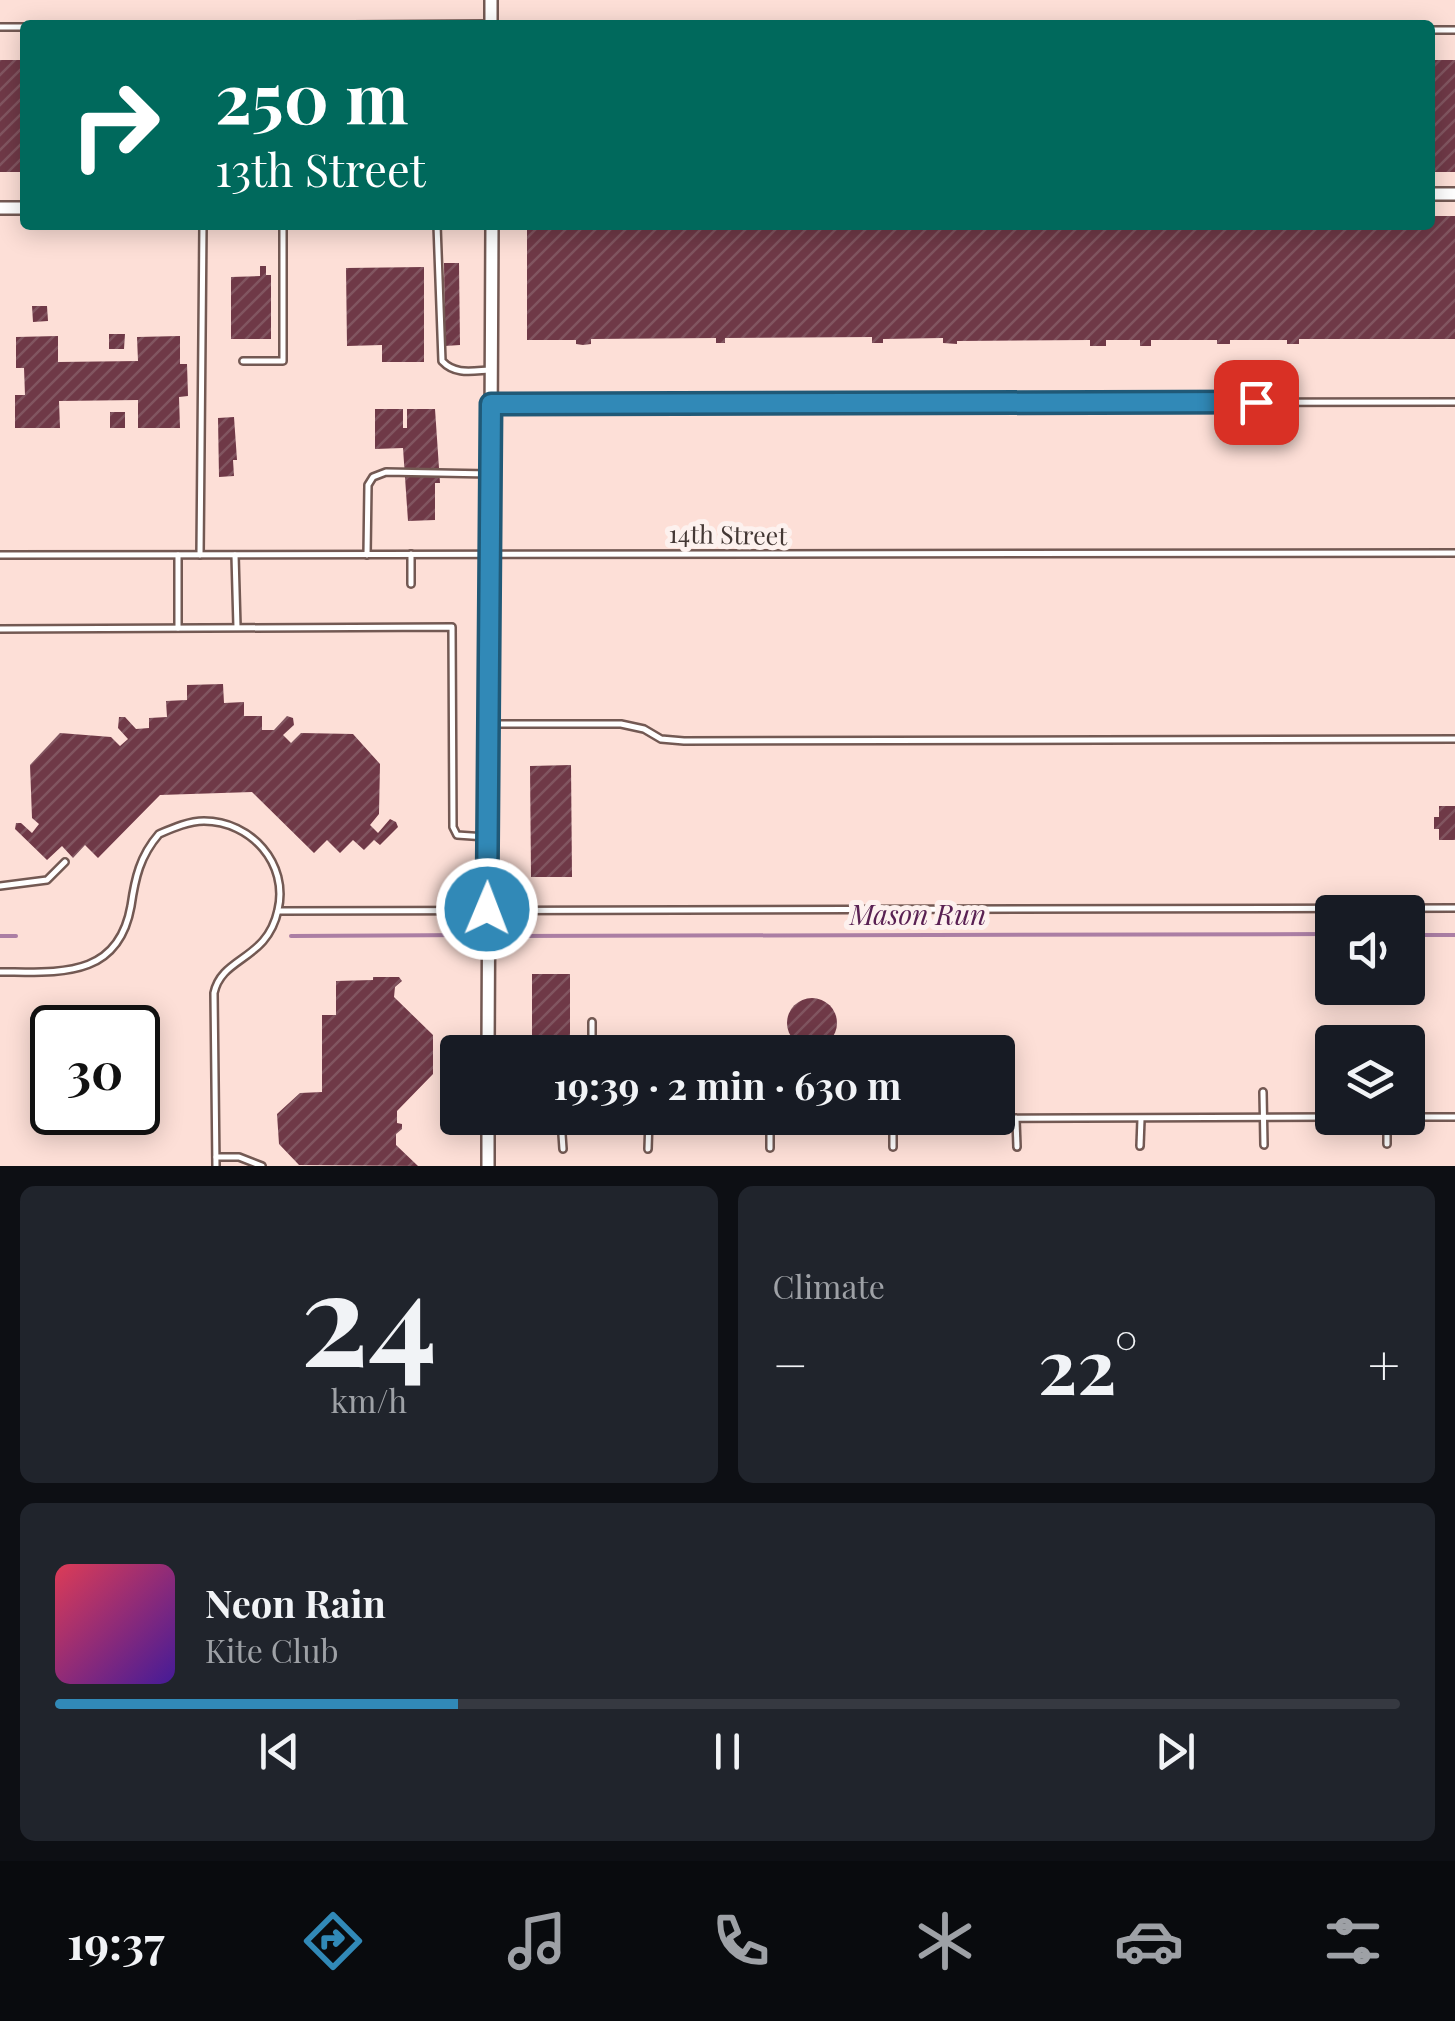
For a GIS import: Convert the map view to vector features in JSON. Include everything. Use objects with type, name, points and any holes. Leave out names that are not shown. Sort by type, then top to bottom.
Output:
[{"type":"street","points":[[488,1035],[492,230]]},
{"type":"street","points":[[488,1135],[488,1166]]},
{"type":"lane","points":[[200,555],[204,230]]},
{"type":"lane","points":[[242,361],[284,361],[284,230]]},
{"type":"lane","points":[[437,230],[442,361],[448,368],[460,371],[491,370]]},
{"type":"lane","points":[[491,404],[1455,402]]},
{"type":"lane","points":[[368,555],[368,485],[373,477],[386,472],[490,474]]},
{"type":"lane","name":"14th Street","points":[[0,555],[1455,553]]},
{"type":"lane","points":[[411,554],[411,584]]},
{"type":"lane","points":[[178,555],[178,628]]},
{"type":"lane","points":[[235,556],[237,628]]},
{"type":"lane","points":[[0,629],[452,627],[454,826],[458,834],[489,837]]},
{"type":"lane","points":[[487,723],[621,724],[661,738],[684,741],[1455,739]]},
{"type":"lane","points":[[0,972],[84,968],[110,952],[127,924],[136,870],[159,834],[204,821],[225,824],[266,848],[281,882],[278,911],[266,940],[217,980],[214,994],[216,1166]]},
{"type":"lane","points":[[0,886],[47,880],[66,862]]},
{"type":"lane","points":[[278,911],[1455,908]]},
{"type":"lane","points":[[592,1022],[592,1035]]},
{"type":"lane","points":[[1264,1092],[1264,1145]]},
{"type":"lane","points":[[1017,1147],[1016,1119],[1315,1117]]},
{"type":"lane","points":[[1425,1117],[1455,1117]]},
{"type":"lane","points":[[1140,1118],[1140,1146]]},
{"type":"lane","points":[[562,1135],[562,1149]]},
{"type":"lane","points":[[648,1135],[648,1149]]},
{"type":"lane","points":[[770,1135],[770,1148]]},
{"type":"lane","points":[[893,1135],[893,1147]]},
{"type":"lane","points":[[1386,1135],[1386,1144]]},
{"type":"lane","points":[[216,1157],[238,1157],[262,1166]]},
{"type":"building","points":[[0,60],[20,60],[20,172],[0,172]]},
{"type":"building","points":[[1435,60],[1455,60],[1455,172],[1435,172]]},
{"type":"building","points":[[1435,216],[1455,216],[1455,339],[1299,339],[1299,344],[1287,344],[1287,340],[1230,340],[1230,344],[1217,344],[1217,340],[1151,340],[1151,346],[1140,346],[1140,340],[1106,340],[1106,346],[1090,346],[1090,340],[957,344],[943,343],[943,338],[883,339],[883,343],[872,343],[872,337],[725,338],[725,343],[716,343],[716,338],[591,339],[591,344],[583,345],[576,344],[576,340],[527,340],[527,230],[1435,230]]},
{"type":"building","points":[[444,263],[459,263],[460,345],[445,346]]},
{"type":"building","points":[[260,266],[266,266],[266,275],[271,275],[271,339],[231,339],[231,277],[260,276]]},
{"type":"building","points":[[424,267],[424,362],[382,362],[382,345],[347,346],[346,268]]},
{"type":"building","points":[[32,306],[47,306],[48,321],[33,322]]},
{"type":"building","points":[[109,334],[125,334],[124,349],[109,349]]},
{"type":"building","points":[[58,336],[58,362],[138,361],[137,337],[180,336],[180,364],[187,364],[188,396],[179,397],[180,428],[138,428],[138,400],[59,401],[60,428],[15,428],[15,395],[25,395],[24,368],[16,368],[16,337]]},
{"type":"building","points":[[375,409],[403,409],[403,428],[407,428],[407,409],[435,409],[440,483],[435,483],[435,520],[408,521],[403,448],[375,449]]},
{"type":"building","points":[[110,412],[125,412],[125,428],[110,428]]},
{"type":"building","points":[[234,417],[234,476],[219,477],[218,418]]},
{"type":"building","points":[[223,684],[224,703],[244,702],[244,716],[262,716],[262,730],[274,730],[287,716],[293,718],[294,725],[283,735],[291,743],[301,733],[353,734],[380,764],[379,814],[370,825],[378,833],[390,819],[398,827],[380,845],[374,840],[364,850],[353,840],[340,853],[327,840],[314,853],[252,792],[160,795],[98,858],[85,845],[73,858],[62,846],[47,860],[15,829],[16,823],[21,823],[32,833],[39,824],[32,818],[30,765],[60,733],[111,737],[120,746],[128,739],[118,728],[119,717],[125,717],[136,729],[149,728],[149,718],[167,717],[166,701],[187,700],[187,685]]},
{"type":"building","points":[[571,765],[572,877],[531,877],[530,766]]},
{"type":"building","points":[[1439,806],[1455,806],[1455,840],[1439,840],[1434,817],[1439,817]]},
{"type":"building","points":[[532,974],[570,974],[570,1035],[532,1035]]},
{"type":"building","points":[[399,977],[402,981],[395,987],[394,997],[433,1035],[433,1074],[397,1111],[397,1123],[402,1124],[402,1129],[396,1134],[396,1145],[418,1166],[299,1165],[279,1144],[277,1114],[300,1093],[322,1092],[322,1015],[336,1015],[336,981]]},
{"type":"building","points":[[802,1000],[822,1000],[835,1013],[834,1035],[789,1033],[789,1013]]},
{"type":"waterway","name":"Mason Run","points":[[503,936],[1315,934]]},
{"type":"waterway","name":"Mason Run","points":[[291,936],[472,935]]},
{"type":"waterway","name":"Mason Run","points":[[1425,935],[1455,935]]},
{"type":"waterway","name":"Mason Run","points":[[0,936],[16,936]]},
{"type":"route","points":[[487,909],[491,404],[1256,402]]}]
